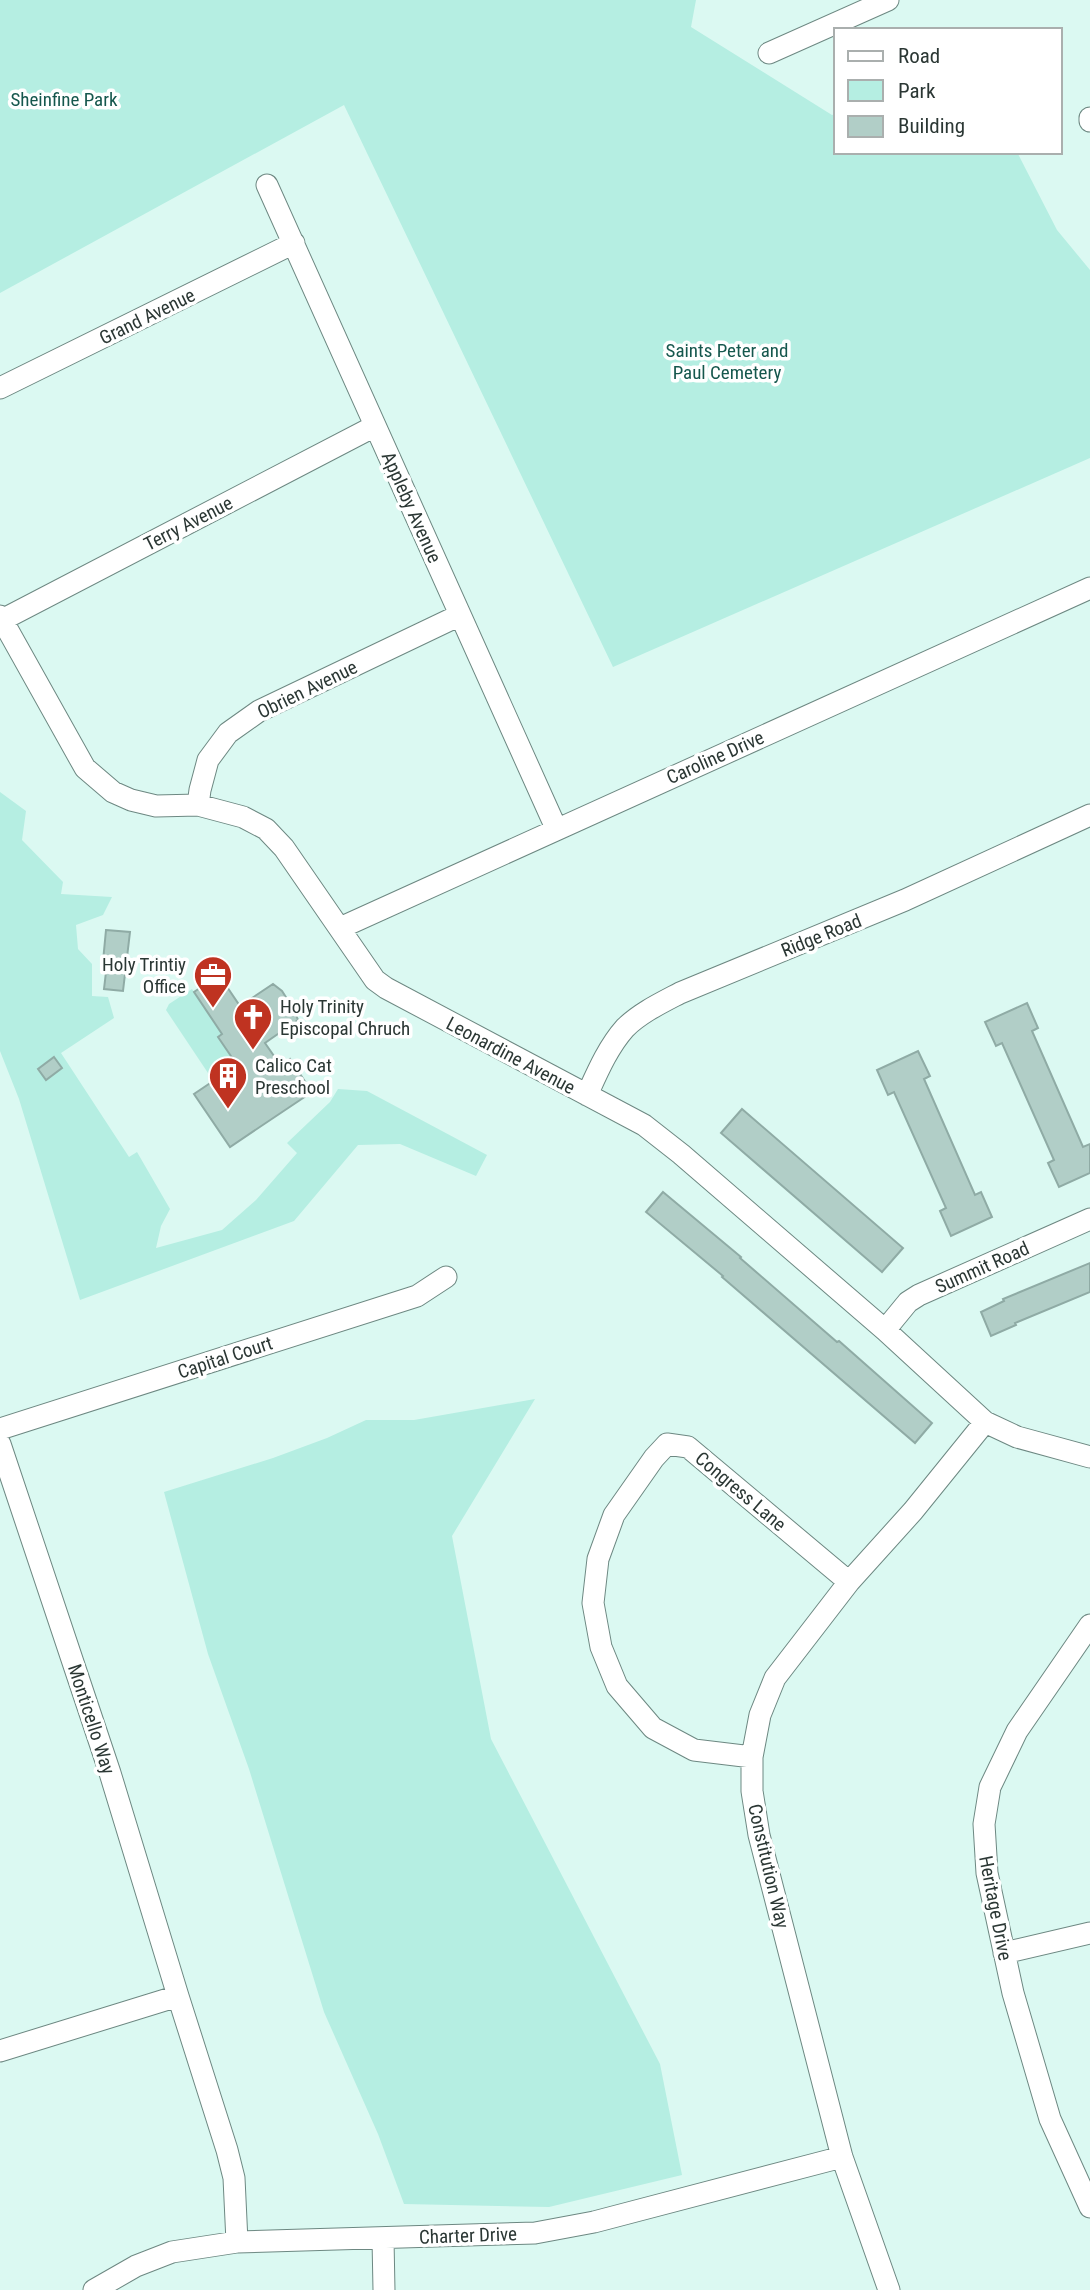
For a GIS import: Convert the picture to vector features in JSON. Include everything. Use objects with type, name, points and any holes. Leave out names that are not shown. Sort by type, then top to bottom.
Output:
[{"type":"street","points":[[769,53],[888,0]]},
{"type":"street","name":"Appleby Avenue","points":[[267,185],[556,828]]},
{"type":"street","name":"Grand Avenue","points":[[0,388],[294,243]]},
{"type":"street","name":"Terry Avenue","points":[[1,619],[376,426]]},
{"type":"street","name":"Caroline Drive","points":[[340,928],[1090,588]]},
{"type":"street","name":"Obrien Avenue","points":[[198,805],[208,760],[228,733],[259,711],[460,615]]},
{"type":"street","name":"Leonardine Avenue","points":[[1,619],[85,768],[113,792],[156,806],[198,805],[243,817],[266,830],[284,848],[375,980],[643,1125],[681,1154],[885,1330],[985,1422],[1017,1437],[1090,1457]]},
{"type":"street","name":"Ridge Road","points":[[587,1095],[602,1062],[625,1028],[649,1009],[680,993],[905,900],[1090,815]]},
{"type":"street","name":"Summit Road","points":[[885,1330],[908,1302],[919,1295],[1090,1219]]},
{"type":"street","name":"Capital Court","points":[[0,1429],[417,1296],[446,1277]]},
{"type":"street","name":"Constitution Way","points":[[889,2290],[842,2157],[759,1835],[752,1791],[752,1757],[760,1715],[775,1678],[849,1582],[913,1511],[985,1422]]},
{"type":"street","name":"Monticello Way","points":[[0,1444],[110,1773],[232,2169],[237,2242]]},
{"type":"street","name":"Congress Lane","points":[[752,1757],[694,1750],[653,1728],[617,1686],[601,1647],[593,1603],[598,1559],[614,1515],[667,1444],[688,1447],[849,1582]]},
{"type":"street","name":"Heritage Drive","points":[[1090,1625],[1017,1731],[990,1787],[984,1824],[987,1873],[1013,1993],[1050,2119],[1090,2207]]},
{"type":"street","points":[[1004,1953],[1090,1933]]},
{"type":"street","points":[[0,2051],[178,1996]]},
{"type":"street","name":"Charter Drive","points":[[94,2290],[136,2266],[172,2252],[237,2242],[535,2233],[594,2222],[842,2157]]},
{"type":"street","points":[[383,2239],[384,2290]]},
{"type":"green space","name":"Saints Peter and Paul Cemetery","points":[[0,0],[696,0],[691,27],[834,114],[834,154],[1018,154],[1057,230],[1090,270],[1090,458],[613,667],[344,105],[0,293]]},
{"type":"green space","points":[[0,792],[26,811],[22,840],[63,882],[61,894],[112,897],[103,915],[76,925],[78,949],[92,964],[92,996],[108,997],[114,1018],[61,1053],[129,1157],[137,1152],[170,1209],[161,1226],[156,1248],[222,1230],[256,1200],[297,1153],[287,1143],[330,1102],[338,1089],[367,1091],[487,1155],[476,1176],[400,1144],[358,1145],[294,1221],[80,1300],[19,1099],[0,1051]]},
{"type":"green space","points":[[192,989],[222,1034],[218,1038],[228,1052],[241,1060],[212,1079],[166,1010],[169,1004]]},
{"type":"green space","points":[[535,1399],[452,1536],[491,1739],[660,2064],[682,2175],[549,2207],[404,2204],[378,2134],[324,2012],[249,1769],[208,1654],[164,1492],[273,1458],[366,1420],[414,1420]]},
{"type":"building","points":[[106,930],[130,932],[123,991],[104,989],[106,972],[102,972]]},
{"type":"building","name":"Holy Trinity Episcopal Chruch","points":[[219,975],[240,1006],[273,984],[282,991],[298,1020],[265,1043],[281,1066],[290,1059],[312,1092],[230,1147],[194,1094],[237,1065],[218,1037],[222,1034],[194,992]]},
{"type":"building","points":[[1027,1003],[1038,1028],[1032,1031],[1083,1147],[1090,1144],[1090,1173],[1059,1187],[1048,1163],[1054,1160],[1002,1043],[996,1046],[985,1022]]},
{"type":"building","points":[[918,1051],[930,1076],[924,1079],[975,1195],[981,1192],[992,1217],[951,1236],[940,1211],[946,1208],[894,1092],[888,1095],[877,1070]]},
{"type":"building","points":[[54,1057],[62,1068],[46,1080],[38,1069]]},
{"type":"building","points":[[742,1109],[903,1248],[882,1272],[721,1133]]},
{"type":"building","points":[[663,1192],[932,1423],[915,1443],[646,1212]]},
{"type":"building","points":[[1090,1263],[1090,1292],[1015,1323],[1016,1325],[991,1336],[981,1312],[1004,1301],[1003,1299]]},
{"type":"place","name":"Holy Trintiy Office","points":[[213,1009]]},
{"type":"place","name":"Holy Trinity Episcopal Chruch","points":[[253,1051]]},
{"type":"place","name":"Calico Cat Preschool","points":[[228,1110]]},
{"type":"park label","name":"Sheinfine Park","points":[[64,99]]}]
